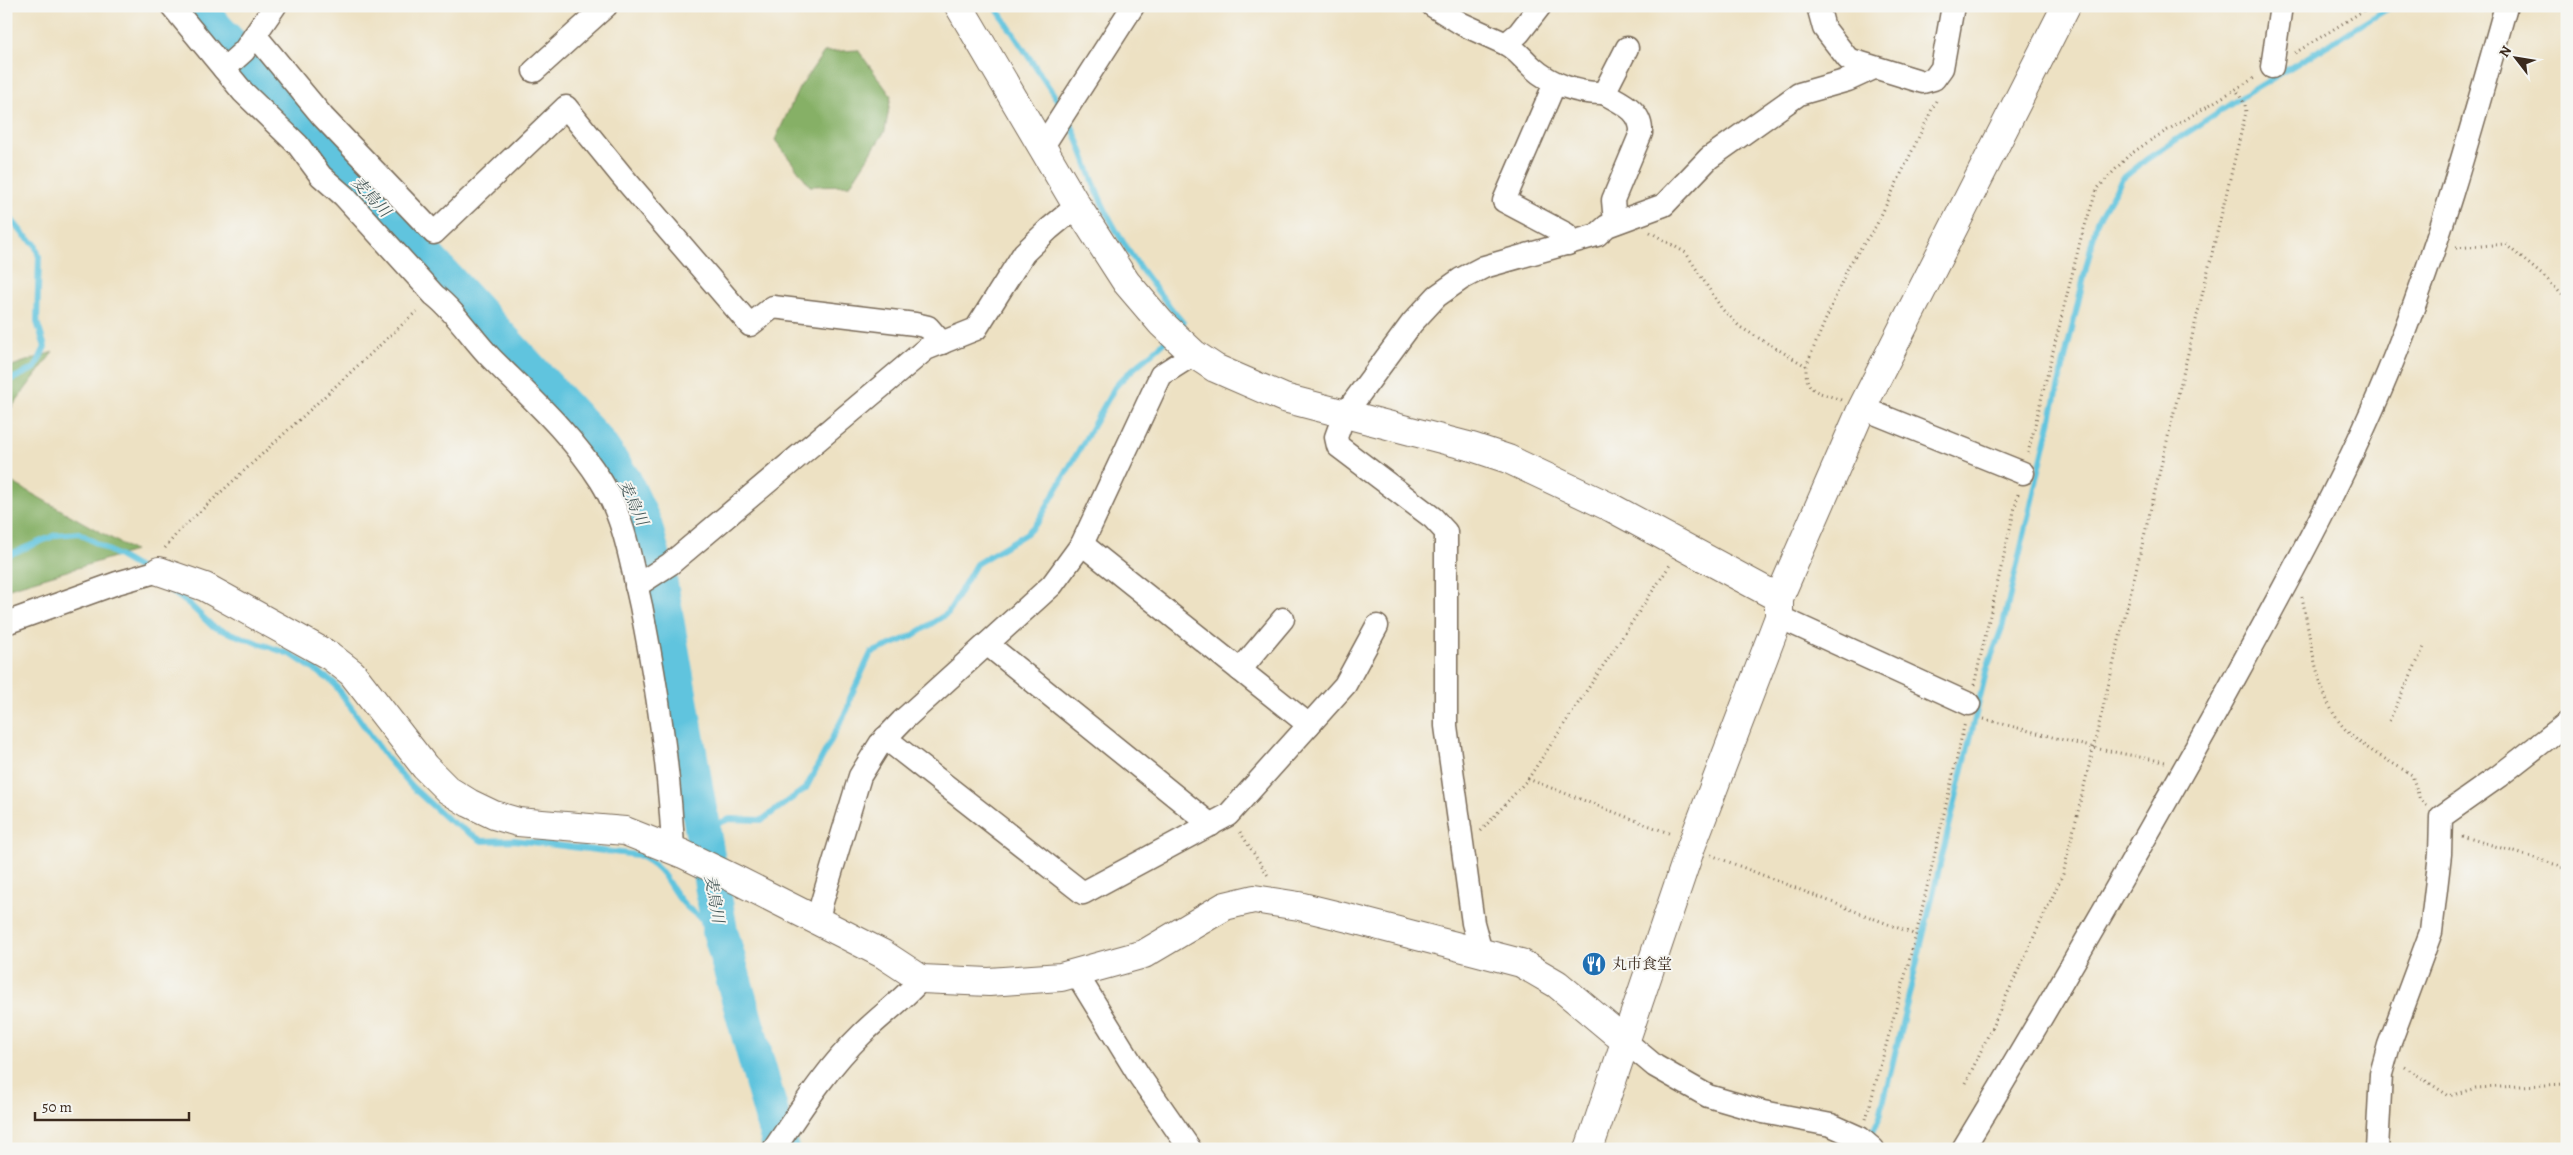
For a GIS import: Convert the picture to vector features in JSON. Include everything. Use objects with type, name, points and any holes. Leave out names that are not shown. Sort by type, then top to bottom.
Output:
[{"type":"street","points":[[172,6],[243,92],[298,145],[321,176],[344,196],[434,295],[445,304],[480,347],[546,414],[601,481],[626,535],[649,648],[671,792],[674,850]]},
{"type":"street","points":[[224,69],[244,51],[275,6]]},
{"type":"street","points":[[534,71],[606,6]]},
{"type":"street","points":[[959,6],[1078,206],[1126,282],[1161,323],[1194,354],[1215,368],[1284,398],[1472,447],[1508,459],[1612,508],[1681,547],[1778,608],[1968,709]]},
{"type":"street","points":[[1043,146],[1133,6]]},
{"type":"street","points":[[1433,6],[1462,24],[1518,50],[1532,67],[1555,83],[1594,93],[1604,93],[1637,114],[1642,122],[1641,133],[1613,200],[1624,219]]},
{"type":"street","points":[[1506,44],[1519,33],[1540,6]]},
{"type":"street","points":[[1818,6],[1824,28],[1848,59],[1923,82],[1934,79],[1942,68],[1953,6]]},
{"type":"street","points":[[1589,1149],[1624,1040],[1692,845],[1778,608],[1862,408],[2066,6]]},
{"type":"street","points":[[2272,67],[2281,6]]},
{"type":"street","points":[[1963,1149],[2109,902],[2185,766],[2291,572],[2364,427],[2396,355],[2435,250],[2506,6]]},
{"type":"street","points":[[255,35],[323,116],[434,233],[566,107],[622,176],[750,325],[773,307],[915,324],[928,327],[942,343]]},
{"type":"street","points":[[1604,93],[1627,48]]},
{"type":"street","points":[[1481,952],[1473,923],[1446,726],[1446,532],[1433,518],[1338,446],[1336,437],[1344,415],[1412,323],[1437,296],[1461,279],[1484,267],[1596,235],[1624,219],[1664,205],[1709,158],[1799,94],[1848,80],[1874,68]]},
{"type":"street","points":[[1555,83],[1504,201],[1566,234],[1568,244]]},
{"type":"street","points":[[636,586],[670,564],[926,349],[976,329],[1024,253],[1049,229],[1078,206]]},
{"type":"street","points":[[818,921],[860,776],[885,738],[1052,586],[1082,544],[1161,374],[1194,354]]},
{"type":"street","points":[[1862,408],[2023,473]]},
{"type":"street","points":[[1082,544],[1309,725]]},
{"type":"street","points":[[6,623],[117,583],[159,572],[206,587],[330,656],[352,674],[425,767],[448,790],[469,804],[494,815],[518,822],[625,831],[674,850],[818,921],[883,954],[921,979],[989,982],[1061,977],[1144,954],[1225,906],[1254,900],[1276,902],[1344,916],[1521,963],[1557,984],[1655,1066],[1708,1096],[1763,1112],[1831,1125],[1866,1143]]},
{"type":"street","points":[[1240,670],[1283,619]]},
{"type":"street","points":[[885,738],[1083,893],[1220,820],[1345,685],[1377,626]]},
{"type":"street","points":[[987,644],[1220,820]]},
{"type":"street","points":[[2377,1149],[2381,1074],[2389,1045],[2431,932],[2440,854],[2441,817],[2499,776],[2567,723]]},
{"type":"street","points":[[1076,973],[1138,1074],[1190,1149]]},
{"type":"street","points":[[774,1149],[823,1078],[862,1034],[908,994],[921,979]]},
{"type":"path","points":[[1866,1143],[2023,473],[2081,238],[2097,189],[2128,156],[2151,140],[2371,6]]},
{"type":"path","points":[[1862,408],[1810,388],[1806,381],[1806,366],[1849,264],[1876,226],[1939,94],[1939,72]]},
{"type":"path","points":[[1966,1083],[2063,874],[2246,112],[2245,105],[2236,89]]},
{"type":"path","points":[[1624,219],[1677,246],[1690,259],[1722,309],[1740,327],[1806,366]]},
{"type":"path","points":[[2435,250],[2505,244],[2548,279],[2567,300]]},
{"type":"path","points":[[159,572],[160,554],[179,531],[434,295]]},
{"type":"path","points":[[1461,838],[1475,837],[1528,779],[1681,547]]},
{"type":"path","points":[[2291,572],[2298,578],[2327,703],[2336,719],[2364,745],[2412,775],[2420,800],[2441,817],[2456,834],[2567,868]]},
{"type":"path","points":[[2389,721],[2425,645]]},
{"type":"path","points":[[1968,709],[2094,748],[2185,766]]},
{"type":"path","points":[[1528,779],[1916,934]]},
{"type":"path","points":[[1220,820],[1272,882],[1276,902]]},
{"type":"path","points":[[2397,1062],[2449,1096],[2476,1088],[2567,1084]]},
{"type":"green space","points":[[858,50],[891,96],[885,131],[850,185],[810,186],[775,140],[799,88],[824,52]]},
{"type":"green space","points":[[53,352],[6,415],[6,368]]},
{"type":"green space","points":[[6,479],[134,551],[6,589]]},
{"type":"waterway","name":"麦鳥川","points":[[195,6],[597,442],[624,481],[644,524],[660,584],[720,931],[781,1149]]},
{"type":"waterway","points":[[995,6],[1062,107]]},
{"type":"waterway","points":[[1869,1141],[1880,1116],[1987,668],[2003,625],[2097,221],[2122,179],[2147,159],[2237,100],[2392,6]]},
{"type":"waterway","points":[[1067,116],[1098,194],[1111,221],[1139,267],[1183,323],[1177,329]]},
{"type":"waterway","points":[[6,213],[24,235],[35,244],[39,257],[37,322],[45,347],[35,368],[6,382]]},
{"type":"waterway","points":[[702,829],[730,819],[762,820],[806,788],[848,708],[850,698],[871,653],[912,636],[948,613],[976,564],[1027,533],[1038,522],[1115,387],[1168,338]]},
{"type":"waterway","points":[[6,556],[56,535],[79,533],[141,569]]},
{"type":"waterway","points":[[161,584],[189,604],[213,627],[292,655],[333,682],[386,757],[412,787],[447,819],[482,841],[514,840],[637,855],[661,871],[678,897],[689,909],[720,931]]},
{"type":"place","name":"丸市食堂","points":[[1594,964]]}]
